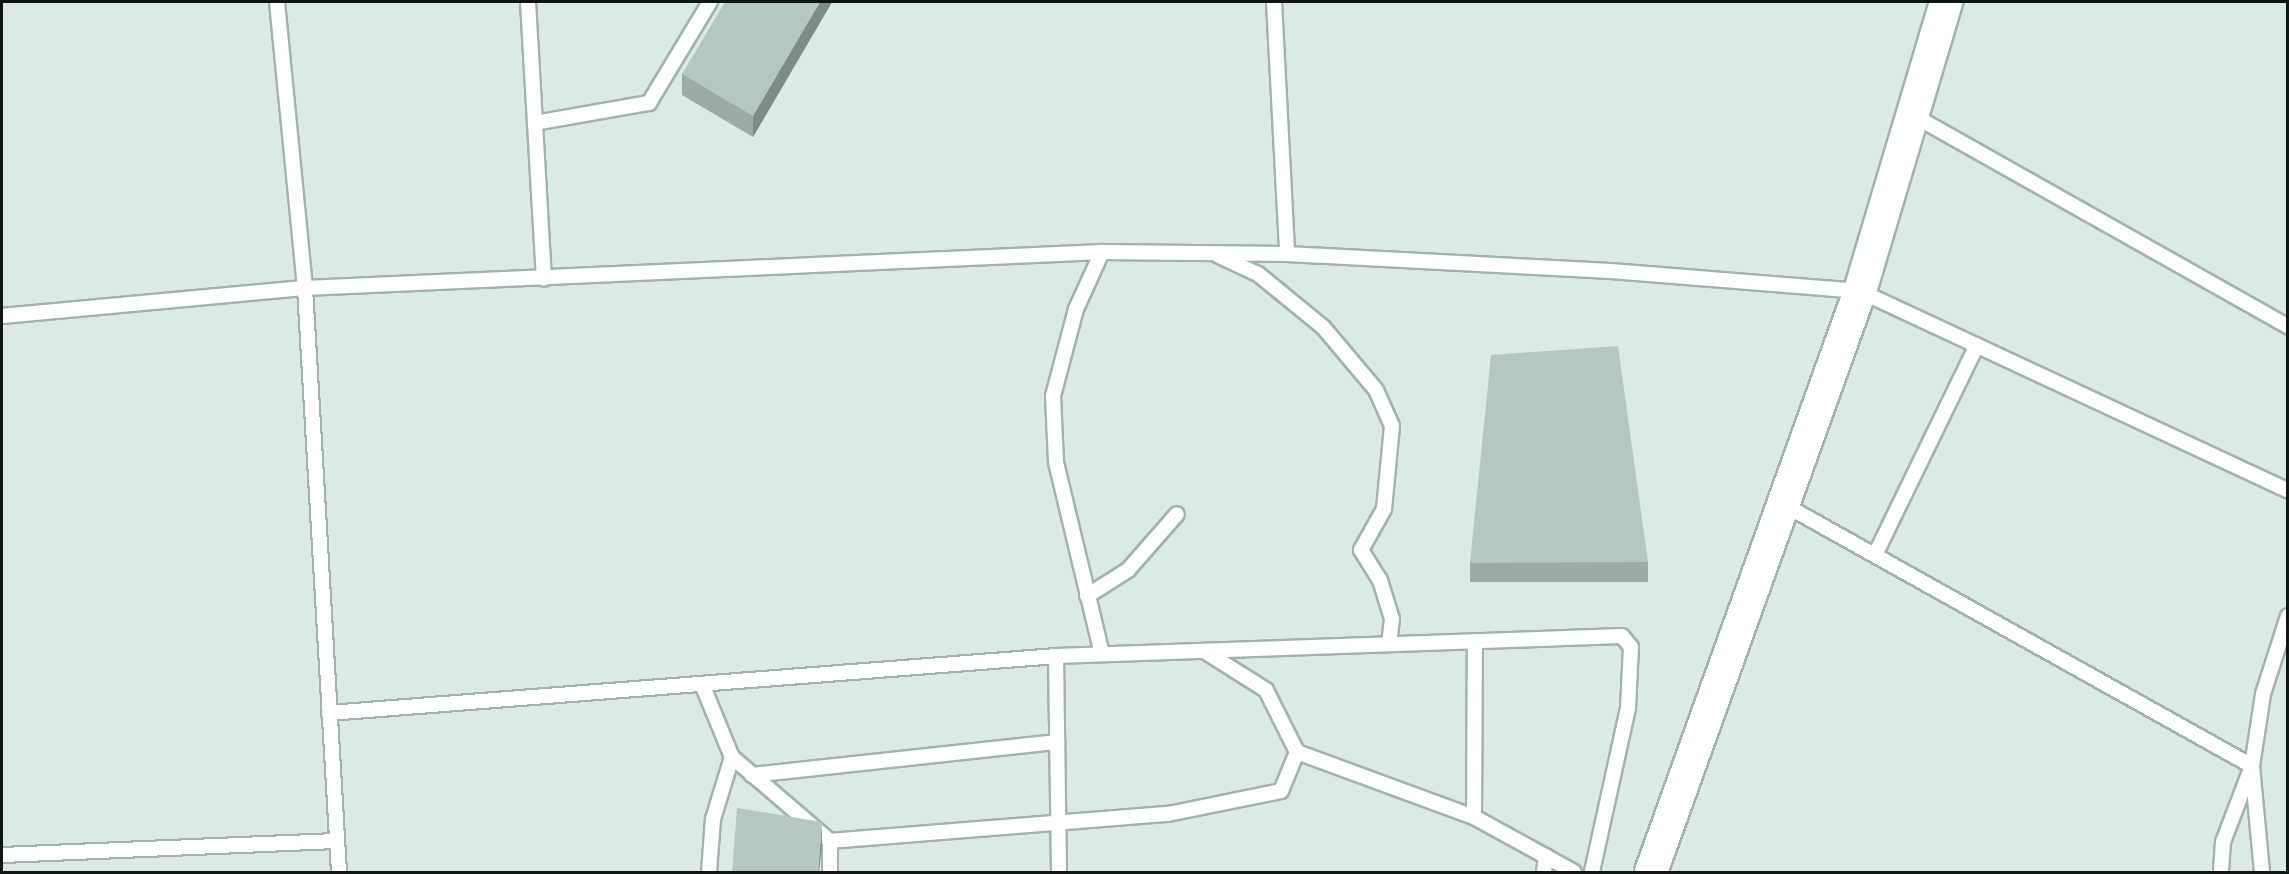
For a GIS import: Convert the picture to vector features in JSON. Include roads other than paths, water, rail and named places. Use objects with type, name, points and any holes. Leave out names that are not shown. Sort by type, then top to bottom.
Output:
[{"type":"street","points":[[1657,872],[1783,504],[1860,291],[1946,2]]},
{"type":"lane","points":[[277,2],[305,288],[339,873]]},
{"type":"lane","points":[[528,2],[544,279]]},
{"type":"lane","points":[[535,123],[649,103],[710,2]]},
{"type":"lane","points":[[1274,2],[1287,254]]},
{"type":"lane","points":[[1911,114],[2288,326]]},
{"type":"lane","points":[[2,316],[305,288],[1102,252],[1287,254],[1860,291],[2288,491]]},
{"type":"lane","points":[[1102,252],[1076,309],[1053,396],[1056,462],[1102,654]]},
{"type":"lane","points":[[1213,253],[1257,274],[1323,327],[1377,390],[1392,426],[1384,509],[1361,550],[1386,599],[1392,619],[1389,644]]},
{"type":"lane","points":[[1875,555],[1977,345]]},
{"type":"lane","points":[[1783,504],[2252,766]]},
{"type":"lane","points":[[1087,596],[1128,570],[1178,514]]},
{"type":"lane","points":[[2221,873],[2223,842],[2252,766],[2263,694],[2288,616]]},
{"type":"lane","points":[[329,713],[1056,656],[1622,636],[1632,647],[1628,708],[1592,873]]},
{"type":"lane","points":[[1474,641],[1474,817]]},
{"type":"lane","points":[[1204,651],[1266,690],[1297,752],[1474,817],[1574,873]]},
{"type":"lane","points":[[1056,656],[1059,873]]},
{"type":"lane","points":[[702,684],[732,757],[830,842],[1168,814],[1281,791],[1297,752]]},
{"type":"lane","points":[[752,775],[1057,741]]},
{"type":"lane","points":[[709,873],[713,819],[732,757]]},
{"type":"lane","points":[[2252,766],[2262,873]]},
{"type":"lane","points":[[2,855],[337,841]]},
{"type":"lane","points":[[830,842],[830,873]]},
{"type":"lane","points":[[1544,873],[1545,856]]}]
